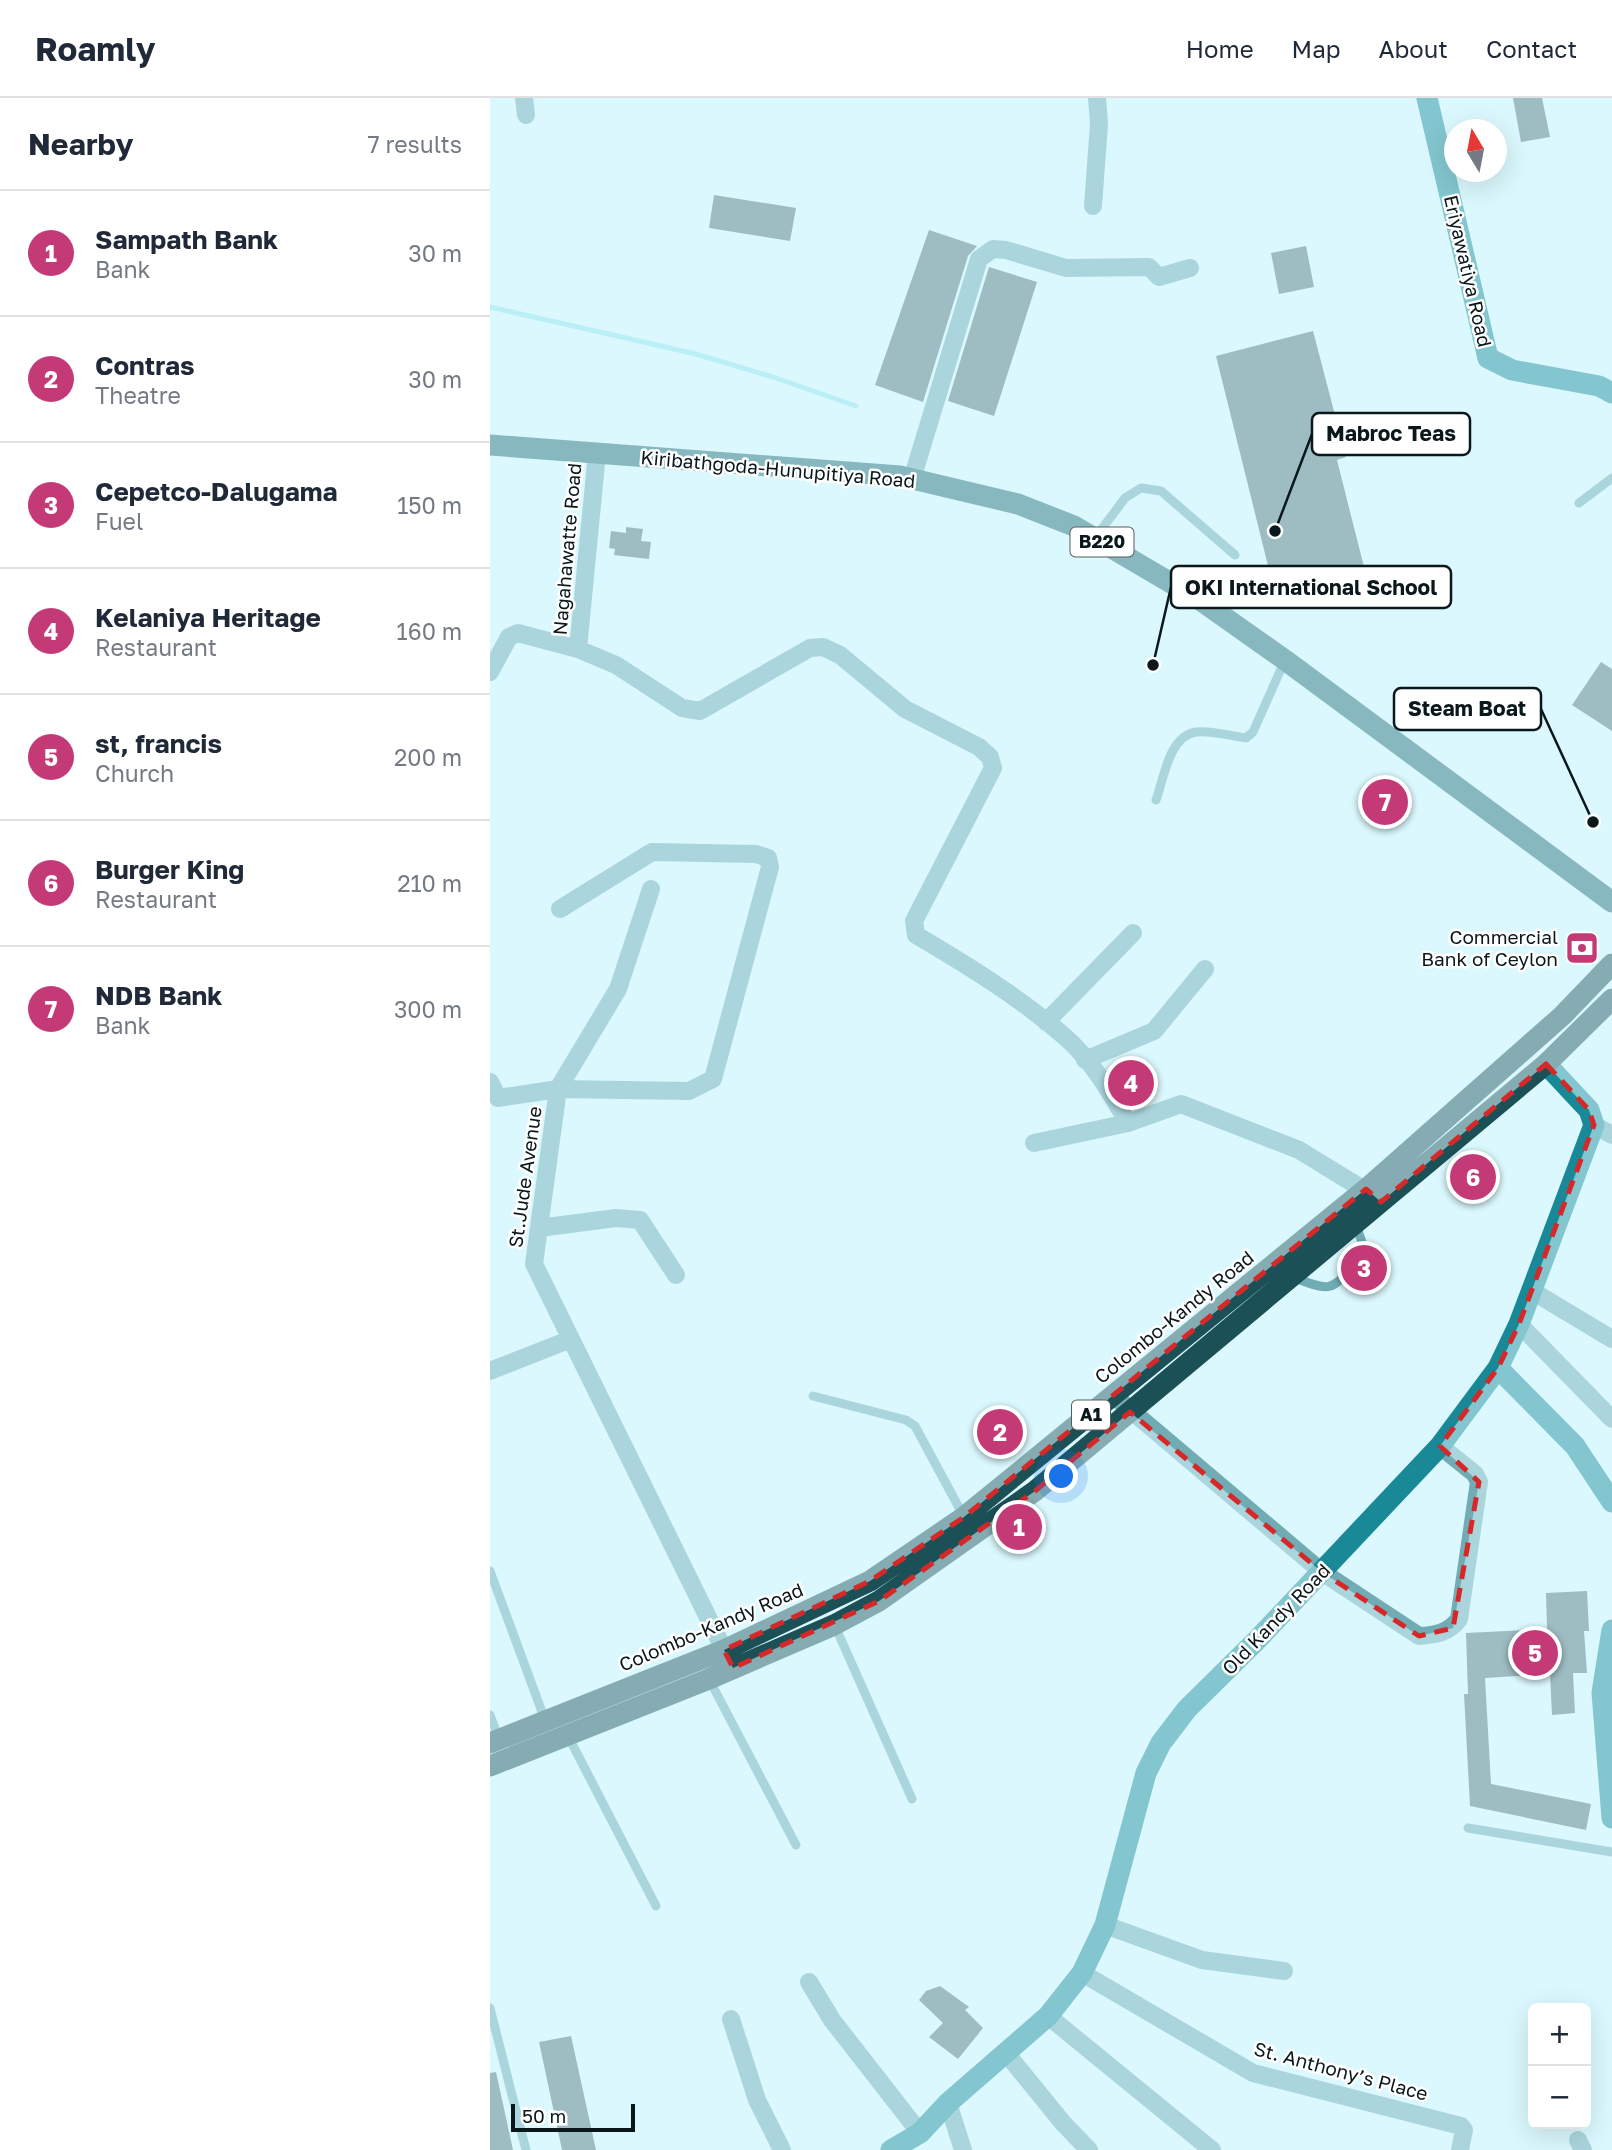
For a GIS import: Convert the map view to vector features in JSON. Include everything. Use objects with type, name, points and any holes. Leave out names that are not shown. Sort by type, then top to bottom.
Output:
[{"type":"highway","name":"Colombo-Kandy Road","points":[[494,1741],[545,1721],[834,1625],[879,1601],[951,1552],[1035,1491],[1355,1224],[1374,1195],[1562,1016],[1612,964]]},
{"type":"highway","name":"Colombo-Kandy Road","points":[[490,1766],[709,1679],[729,1659],[870,1581],[964,1517],[1114,1396],[1546,1064],[1612,999]]},
{"type":"main road","name":"Kiribathgoda-Hunupitiya Road","points":[[490,445],[900,476],[1018,504],[1074,526],[1200,600],[1612,902]]},
{"type":"street","points":[[1093,206],[1099,124],[1097,98]]},
{"type":"street","name":"Eriyawatiya Road","points":[[1427,98],[1488,358],[1511,370],[1599,386],[1612,393]]},
{"type":"street","points":[[912,479],[979,260],[986,254],[993,249],[1006,250],[1066,268],[1149,267],[1159,277],[1190,268]]},
{"type":"street","name":"Nagahawatte Road","points":[[578,649],[597,453]]},
{"type":"street","name":"Nagahawatte Road","points":[[490,672],[509,636],[518,633],[578,649],[616,665],[682,708],[700,711],[810,648],[823,648],[840,655],[905,709],[979,747],[990,757],[993,768],[914,921],[916,935],[977,970],[1065,1037],[1105,1083],[1128,1123]]},
{"type":"street","name":"St.Jude Avenue","points":[[560,909],[652,852],[756,854],[768,858],[770,867],[713,1079],[689,1091],[558,1089],[534,1264],[729,1659]]},
{"type":"street","points":[[493,1093],[558,1089],[618,989],[651,889]]},
{"type":"street","points":[[1046,1022],[1133,933]]},
{"type":"street","points":[[1085,1060],[1154,1031],[1205,969]]},
{"type":"street","name":"Old Kandy Road","points":[[891,2150],[920,2133],[948,2103],[1048,2016],[1082,1973],[1105,1925],[1146,1773],[1161,1743],[1187,1709],[1322,1572],[1440,1446],[1498,1368],[1603,1130],[1546,1064]]},
{"type":"street","points":[[1034,1143],[1128,1123],[1181,1104],[1190,1105],[1299,1150],[1374,1195]]},
{"type":"street","points":[[539,1228],[616,1217],[640,1220],[676,1275]]},
{"type":"street","points":[[1532,1291],[1612,1339]]},
{"type":"street","points":[[1519,1324],[1612,1419]]},
{"type":"street","points":[[490,1371],[571,1339]]},
{"type":"street","points":[[1498,1368],[1575,1446],[1612,1502]]},
{"type":"street","points":[[1114,1396],[1322,1572],[1419,1636],[1442,1633],[1453,1628],[1459,1619],[1479,1482],[1475,1474],[1440,1446]]},
{"type":"street","points":[[1612,1630],[1602,1693],[1612,1818]]},
{"type":"street","points":[[1105,1925],[1202,1960],[1284,1971]]},
{"type":"street","name":"St. Anthony’s Place","points":[[1082,1973],[1253,2073],[1461,2126],[1465,2137],[1461,2150]]},
{"type":"street","points":[[809,1982],[832,2020],[920,2133]]},
{"type":"street","points":[[1048,2016],[1212,2150]]},
{"type":"street","points":[[731,2019],[757,2100],[782,2150]]},
{"type":"street","points":[[1006,2053],[1063,2123],[1089,2150]]},
{"type":"street","points":[[948,2103],[963,2150]]},
{"type":"lane","points":[[1579,503],[1612,478]]},
{"type":"lane","points":[[1095,538],[1125,498],[1141,488],[1161,491],[1236,555]]},
{"type":"lane","points":[[1156,800],[1176,744],[1186,735],[1199,732],[1246,738],[1253,732],[1285,660]]},
{"type":"lane","points":[[1292,1277],[1321,1289],[1330,1288],[1363,1257],[1365,1251],[1355,1224]]},
{"type":"lane","points":[[813,1396],[906,1420],[915,1426],[964,1517]]},
{"type":"lane","points":[[490,1571],[545,1721]]},
{"type":"lane","points":[[834,1625],[912,1799]]},
{"type":"lane","points":[[709,1679],[796,1845]]},
{"type":"lane","points":[[490,1715],[494,1741]]},
{"type":"lane","points":[[567,1735],[656,1906]]},
{"type":"lane","points":[[1468,1828],[1612,1852]]},
{"type":"lane","points":[[490,2008],[526,2150]]},
{"type":"highlighted area","points":[[1546,1064],[1589,1110],[1594,1125],[1519,1324],[1498,1368],[1440,1446],[1479,1482],[1453,1628],[1419,1636],[1322,1572],[1130,1412],[1035,1491],[879,1601],[733,1668],[724,1650],[870,1581],[964,1517],[1366,1189],[1381,1202]]},
{"type":"building","points":[[1513,98],[1542,98],[1550,137],[1521,142]]},
{"type":"building","points":[[714,195],[796,208],[790,241],[709,228]]},
{"type":"building","points":[[929,230],[977,246],[968,256],[923,402],[875,385]]},
{"type":"building","points":[[1306,246],[1314,287],[1279,294],[1271,253]]},
{"type":"building","points":[[989,267],[1037,282],[994,416],[948,401]]},
{"type":"building","points":[[1313,331],[1346,457],[1337,460],[1365,571],[1275,594],[1216,356]]},
{"type":"building","points":[[626,527],[643,529],[641,541],[651,542],[649,559],[614,555],[615,549],[609,548],[611,531],[626,533]]},
{"type":"building","points":[[1601,662],[1612,669],[1612,731],[1572,705]]},
{"type":"building","points":[[1587,1591],[1589,1631],[1584,1631],[1587,1673],[1573,1673],[1575,1713],[1552,1715],[1550,1674],[1485,1678],[1491,1784],[1591,1804],[1586,1830],[1470,1806],[1464,1694],[1468,1694],[1466,1633],[1547,1629],[1546,1593]]},
{"type":"building","points":[[940,1986],[969,2007],[965,2010],[983,2028],[958,2059],[929,2037],[943,2023],[919,2000],[926,1991]]},
{"type":"building","points":[[571,2036],[596,2150],[562,2150],[539,2042]]},
{"type":"building","points":[[496,2072],[513,2150],[490,2150],[490,2073]]},
{"type":"waterway","points":[[490,307],[696,354],[856,406]]},
{"type":"place","name":"Mabroc Teas","points":[[1275,531]]},
{"type":"place","name":"OKI International School","points":[[1153,665]]},
{"type":"place","name":"NDB Bank","points":[[1385,802]]},
{"type":"place","name":"Steam Boat","points":[[1593,822]]},
{"type":"place","name":"Commercial Bank of Ceylon","points":[[1582,948]]},
{"type":"place","name":"Kelaniya Heritage","points":[[1131,1083]]},
{"type":"place","name":"Burger King","points":[[1473,1177]]},
{"type":"place","name":"Cepetco-Dalugama","points":[[1364,1268]]},
{"type":"place","name":"Contras","points":[[1000,1432]]},
{"type":"place","name":"Sampath Bank","points":[[1019,1527]]},
{"type":"place","name":"st, francis","points":[[1535,1653]]}]
